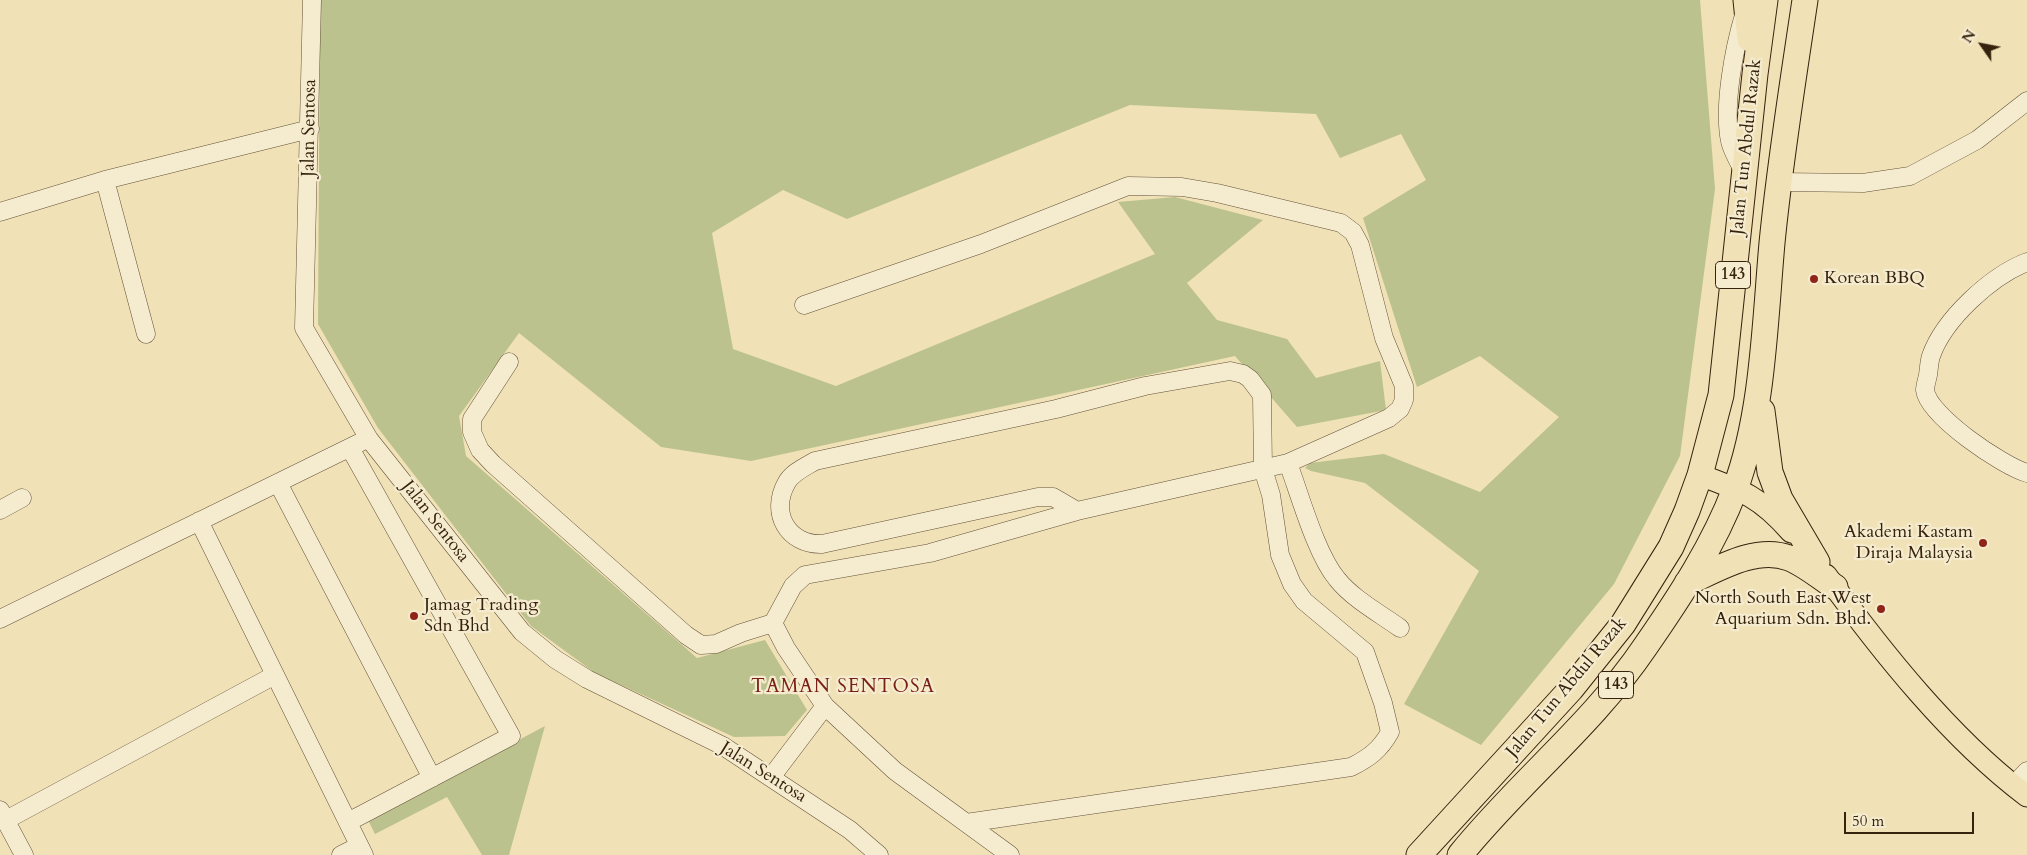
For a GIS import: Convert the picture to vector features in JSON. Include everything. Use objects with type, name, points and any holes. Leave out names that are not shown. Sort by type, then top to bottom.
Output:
[{"type":"highway","name":"Jalan Tun Abdul Razak","points":[[1460,855],[1595,711],[1644,650],[1687,583],[1736,488],[1759,384],[1778,182],[1805,0]]},
{"type":"highway","name":"Jalan Tun Abdul Razak","points":[[1419,855],[1571,690],[1623,624],[1670,547],[1687,511],[1700,475],[1721,395],[1755,74],[1752,2]]},
{"type":"highway","points":[[1759,384],[1770,472],[1780,499],[1817,562]]},
{"type":"highway","points":[[1687,583],[1745,559],[1774,555],[1790,558],[1835,587]]},
{"type":"main road","points":[[1700,475],[1736,488],[1756,498],[1771,509],[1817,562],[1835,587],[1946,722],[2022,784]]},
{"type":"street","name":"Jalan Sentosa","points":[[312,0],[304,328],[369,439],[522,632],[548,654],[587,679],[724,746],[772,776],[850,830],[880,855]]},
{"type":"street","points":[[1744,173],[1730,142],[1728,121],[1735,48],[1752,2]]},
{"type":"street","points":[[1778,182],[1863,183],[1910,176],[1976,140],[2027,101]]},
{"type":"street","points":[[0,212],[105,180],[310,129]]},
{"type":"street","points":[[105,180],[146,334]]},
{"type":"street","points":[[510,362],[472,420],[472,432],[480,450],[493,464],[686,635],[701,645],[716,644],[741,633],[773,623],[793,586],[805,576],[930,553],[1077,511],[1288,463],[1389,418],[1400,410],[1404,400],[1404,386],[1384,338],[1360,245],[1353,232],[1341,223],[1217,193],[1182,187],[1128,186],[981,244],[804,305]]},
{"type":"street","points":[[2027,262],[2014,266],[1980,291],[1951,320],[1931,356],[1925,391],[1936,411],[1958,430],[1995,458],[2027,473]]},
{"type":"street","points":[[966,823],[1351,767],[1366,760],[1382,747],[1390,732],[1383,703],[1365,652],[1304,601],[1292,584],[1280,555],[1271,496],[1264,469],[1262,395],[1250,379],[1242,374],[1230,371],[1145,386],[1056,409],[815,461],[802,468],[787,483],[781,513],[785,528],[801,542],[822,544],[1038,496],[1053,497],[1077,511]]},
{"type":"street","points":[[0,619],[369,439]]},
{"type":"street","points":[[348,822],[512,736],[350,448]]},
{"type":"street","points":[[1288,463],[1325,560],[1336,579],[1347,590],[1400,628]]},
{"type":"street","points":[[278,483],[432,778]]},
{"type":"street","points":[[0,510],[22,498]]},
{"type":"street","points":[[199,521],[361,850],[341,855]]},
{"type":"street","points":[[773,623],[786,648],[825,706],[895,771],[1010,855]]},
{"type":"street","points":[[24,855],[3,814],[276,674]]},
{"type":"street","points":[[772,776],[825,706]]},
{"type":"green space","points":[[320,0],[1700,0],[1715,189],[1680,456],[1614,584],[1481,745],[1404,704],[1479,571],[1365,483],[1305,468],[1310,463],[1384,454],[1480,492],[1559,417],[1480,356],[1417,387],[1363,218],[1426,180],[1401,134],[1340,158],[1316,114],[1130,105],[847,219],[783,190],[712,233],[733,349],[836,386],[1155,254],[1118,202],[1175,197],[1263,220],[1187,283],[1217,320],[1287,339],[1316,378],[1380,361],[1386,410],[1297,427],[1235,356],[751,461],[661,447],[519,333],[459,416],[466,456],[697,658],[765,640],[807,710],[785,736],[734,737],[595,673],[531,626],[378,428],[318,324]]},
{"type":"green space","points":[[545,726],[509,855],[482,855],[447,797],[375,834],[368,820]]},
{"type":"place","name":"Korean BBQ","points":[[1814,279]]},
{"type":"place","name":"Akademi Kastam Diraja Malaysia","points":[[1983,543]]},
{"type":"place","name":"North South East West Aquarium Sdn. Bhd.","points":[[1881,609]]},
{"type":"place","name":"Jamag Trading Sdn Bhd","points":[[414,616]]},
{"type":"district","name":"TAMAN SENTOSA","points":[[843,688]]}]
